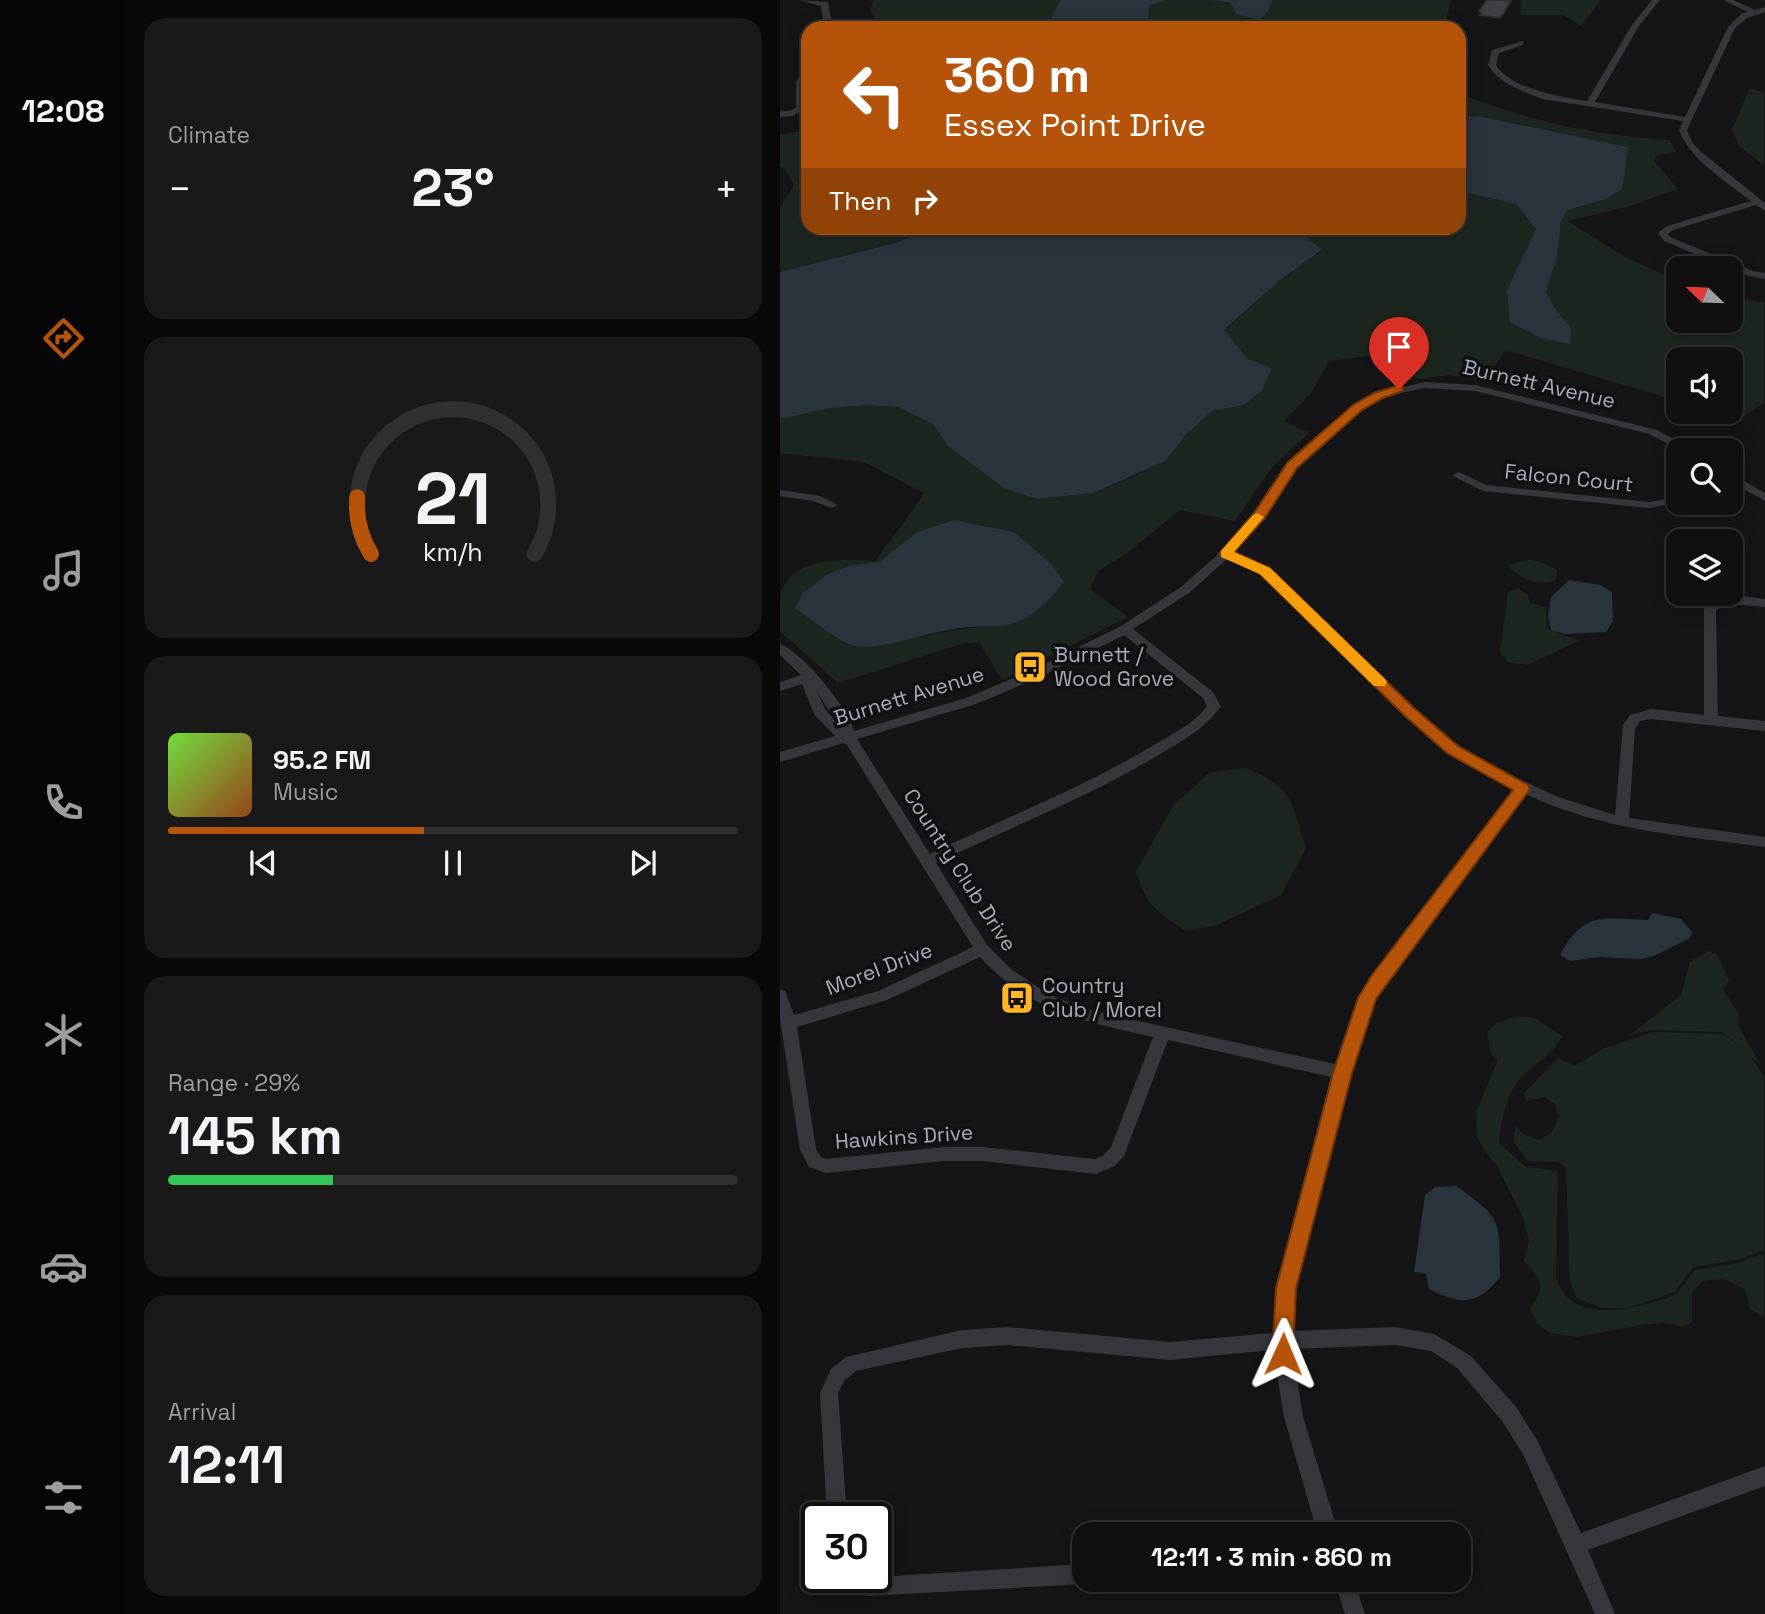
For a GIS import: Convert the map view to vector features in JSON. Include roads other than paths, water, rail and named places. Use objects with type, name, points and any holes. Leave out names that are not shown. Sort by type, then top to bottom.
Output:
[{"type":"street","points":[[803,0],[825,4],[828,21]]},
{"type":"street","points":[[1590,104],[1636,25],[1656,0]]},
{"type":"street","points":[[1727,0],[1754,12]]},
{"type":"street","points":[[1761,205],[1688,143],[1683,130],[1685,119],[1732,27],[1738,20],[1765,9]]},
{"type":"street","points":[[1520,43],[1495,52],[1492,65],[1496,72],[1535,94],[1685,119]]},
{"type":"street","points":[[780,114],[790,114],[800,109],[798,84],[801,75]]},
{"type":"street","points":[[1761,205],[1670,228],[1663,233],[1667,239],[1751,274],[1765,276]]},
{"type":"street","name":"Burnett Avenue","points":[[780,757],[999,690],[1125,629],[1185,590],[1226,554],[1259,516],[1293,465],[1357,407],[1378,395],[1399,389],[1441,385],[1475,388],[1653,432],[1666,438]]},
{"type":"street","name":"Falcon Court","points":[[1459,475],[1483,488],[1649,505],[1666,502]]},
{"type":"street","points":[[1743,484],[1765,498]]},
{"type":"street","points":[[780,493],[816,498],[832,505]]},
{"type":"street","points":[[1226,554],[1265,571],[1409,712],[1452,749],[1523,789],[1622,822],[1765,842]]},
{"type":"street","points":[[1711,720],[1709,609],[1714,604],[1729,599],[1765,603]]},
{"type":"street","points":[[927,860],[1086,791],[1121,772],[1208,715],[1214,706],[1208,695],[1125,629]]},
{"type":"street","name":"Country Club Drive","points":[[780,648],[808,677],[808,689],[831,727],[848,738],[982,949],[999,969],[1024,989],[1054,1005],[1088,1016],[1342,1073]]},
{"type":"street","points":[[780,687],[808,677]]},
{"type":"street","points":[[1622,822],[1630,723],[1651,713],[1765,726]]},
{"type":"street","points":[[1325,1522],[1293,1423],[1282,1341],[1286,1288],[1342,1073],[1363,1009],[1378,980],[1523,789]]},
{"type":"street","name":"Morel Drive","points":[[789,1023],[882,996],[982,949]]},
{"type":"street","name":"Hawkins Drive","points":[[780,995],[789,1023],[808,1150],[815,1162],[826,1166],[944,1154],[982,1154],[1096,1167],[1109,1161],[1118,1151],[1163,1032]]},
{"type":"street","points":[[836,1502],[829,1393],[842,1369],[853,1363],[962,1339],[1007,1336],[1170,1351],[1282,1341],[1395,1336],[1434,1343],[1450,1351],[1464,1362],[1509,1414],[1530,1447],[1605,1614]]},
{"type":"street","points":[[1576,1545],[1765,1476]]},
{"type":"street","points":[[892,1586],[1072,1575]]},
{"type":"street","points":[[1348,1592],[1355,1614]]},
{"type":"place","name":"Burnett / Wood Grove","points":[[1030,667]]},
{"type":"place","name":"Country Club / Morel","points":[[1017,998]]}]
